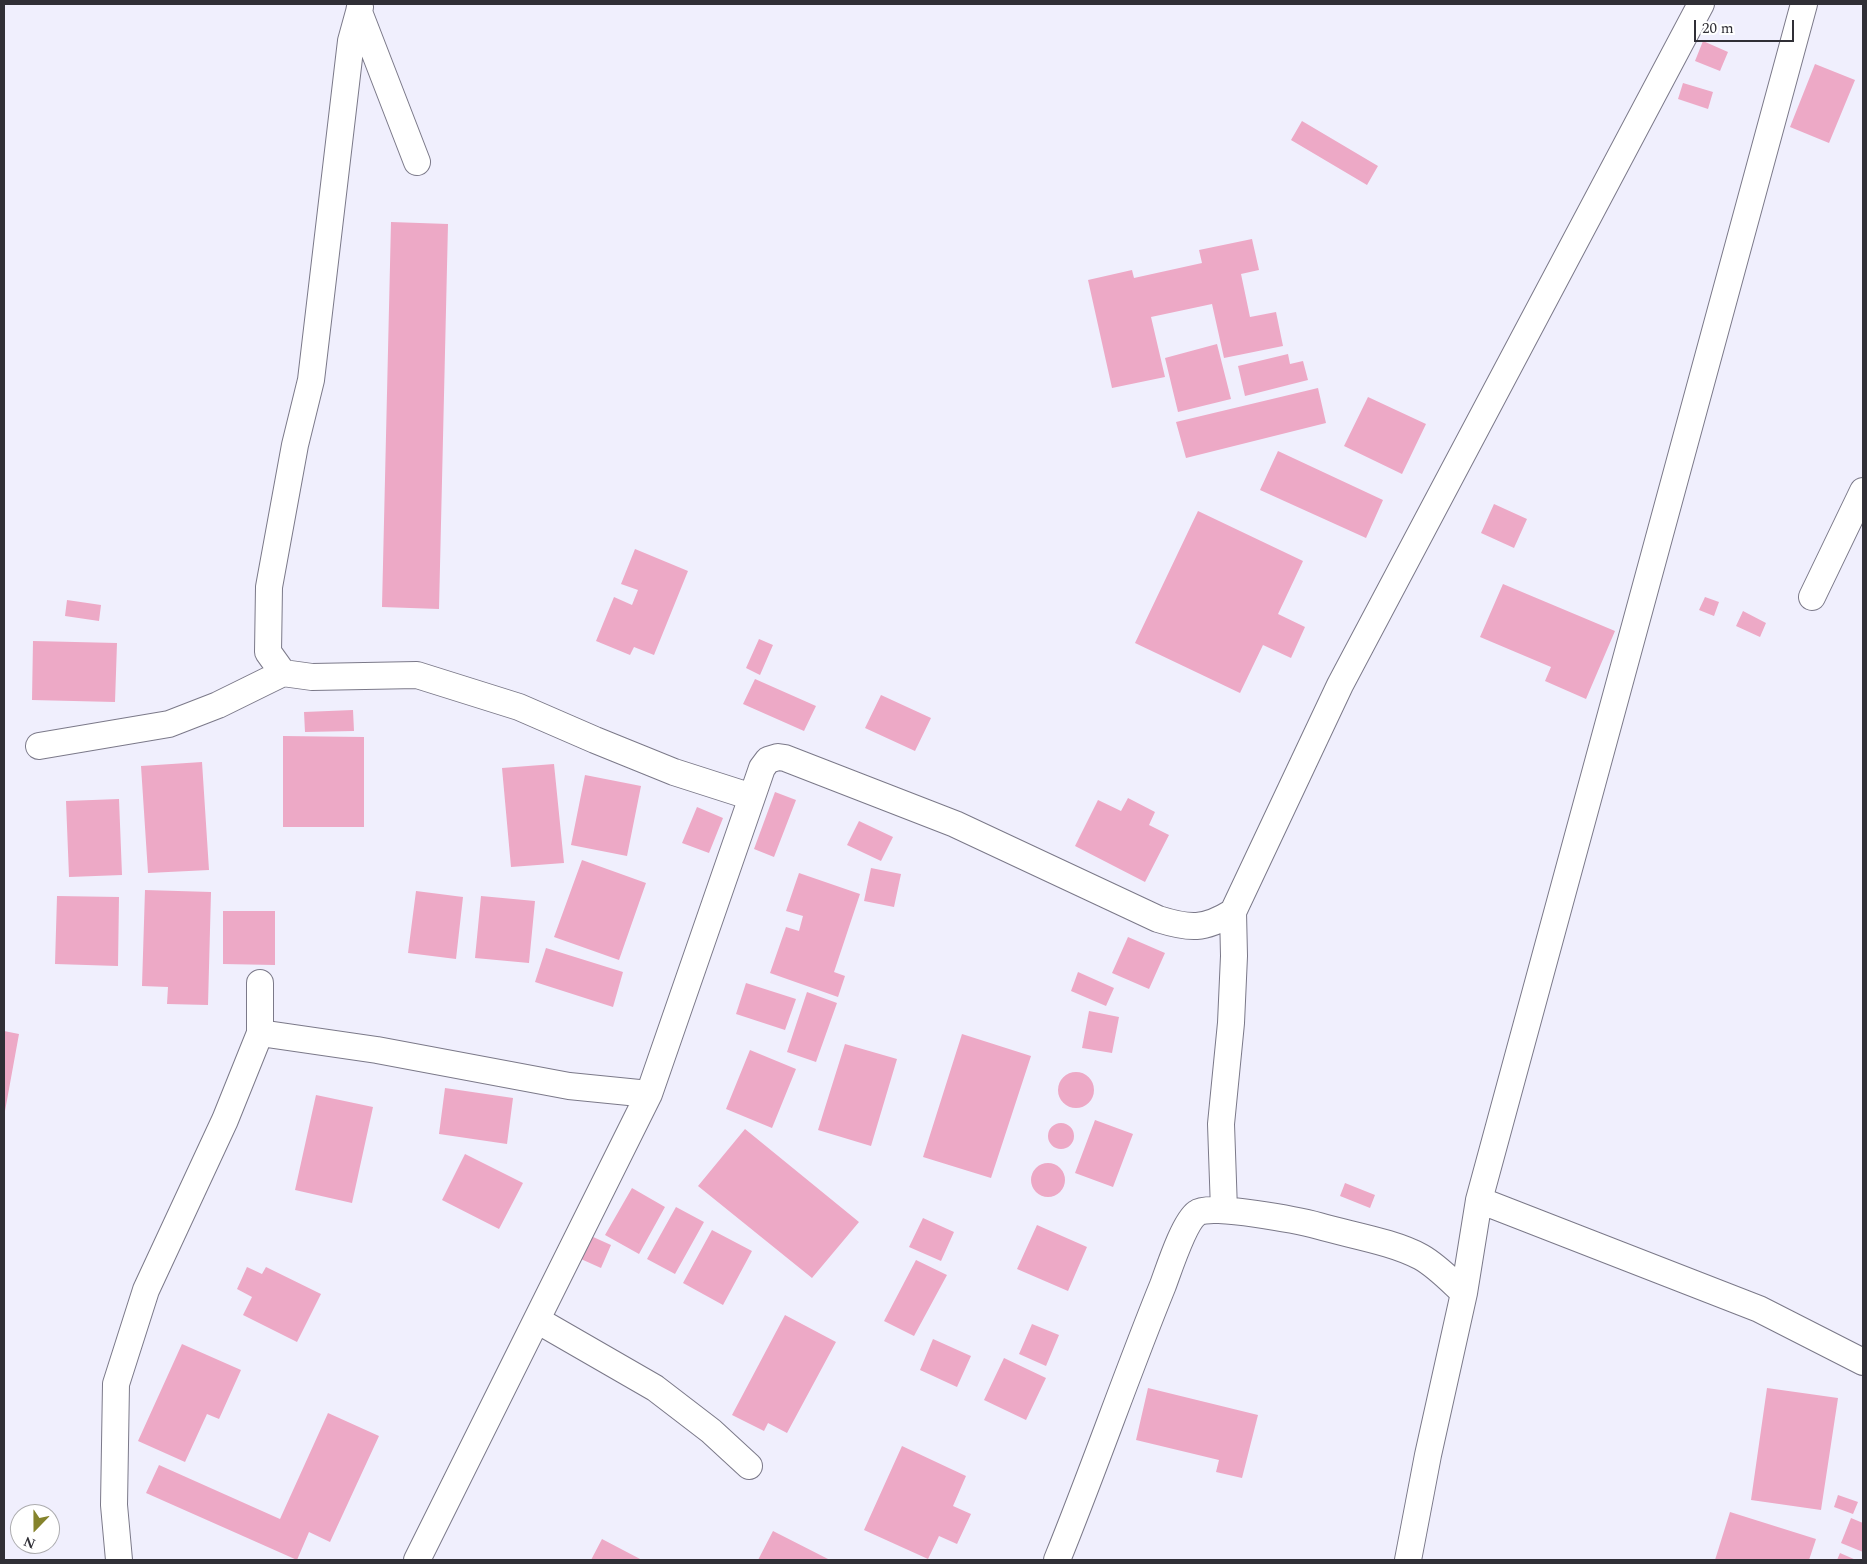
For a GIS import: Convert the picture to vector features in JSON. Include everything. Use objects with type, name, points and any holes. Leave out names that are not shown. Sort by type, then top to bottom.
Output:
[{"type":"street","points":[[1224,1210],[1221,1124],[1231,1023],[1234,956],[1233,912],[1340,685],[1701,4]]},
{"type":"street","points":[[1408,1560],[1428,1455],[1464,1293],[1479,1200],[1804,4]]},
{"type":"street","points":[[360,8],[417,162]]},
{"type":"street","points":[[283,674],[268,652],[269,587],[295,445],[311,380],[351,41],[360,8]]},
{"type":"street","points":[[1812,597],[1863,491]]},
{"type":"street","points":[[39,746],[170,724],[218,705],[283,674],[312,677],[418,675],[519,707],[674,772],[752,797]]},
{"type":"street","points":[[417,1560],[649,1094],[762,768],[768,760],[778,757],[784,758],[955,824],[1158,919],[1189,927],[1219,921],[1233,912]]},
{"type":"street","points":[[119,1560],[114,1505],[116,1384],[146,1290],[225,1120],[260,1032],[260,983]]},
{"type":"street","points":[[260,1032],[377,1050],[569,1086],[649,1094]]},
{"type":"street","points":[[1479,1200],[1760,1309],[1863,1362]]},
{"type":"street","points":[[1058,1560],[1125,1381],[1182,1237],[1197,1213],[1206,1209],[1224,1210],[1310,1224],[1392,1246],[1420,1256],[1437,1268],[1464,1293]]},
{"type":"street","points":[[537,1320],[655,1388],[711,1431],[749,1466]]},
{"type":"building","points":[[1703,41],[1728,52],[1720,71],[1695,61]]},
{"type":"building","points":[[1815,64],[1855,80],[1829,143],[1790,127]]},
{"type":"building","points":[[1683,83],[1713,92],[1708,109],[1678,99]]},
{"type":"building","points":[[1302,121],[1378,166],[1367,185],[1291,140]]},
{"type":"building","points":[[391,222],[448,224],[439,609],[382,607]]},
{"type":"building","points":[[1252,239],[1259,270],[1241,274],[1250,317],[1276,312],[1283,346],[1224,358],[1212,304],[1151,317],[1165,377],[1112,388],[1088,280],[1132,270],[1134,278],[1202,263],[1199,250]]},
{"type":"building","points":[[1217,344],[1231,399],[1178,412],[1165,358]]},
{"type":"building","points":[[1288,354],[1290,364],[1303,361],[1308,380],[1245,396],[1238,366]]},
{"type":"building","points":[[1318,388],[1326,423],[1186,458],[1176,422]]},
{"type":"building","points":[[1368,397],[1426,424],[1402,474],[1344,446]]},
{"type":"building","points":[[1278,451],[1383,500],[1366,538],[1260,490]]},
{"type":"building","points":[[1494,504],[1527,519],[1514,548],[1481,533]]},
{"type":"building","points":[[1198,511],[1303,561],[1278,614],[1305,627],[1291,658],[1263,645],[1240,693],[1135,643]]},
{"type":"building","points":[[635,549],[688,571],[654,655],[634,647],[630,655],[596,641],[614,597],[632,605],[638,590],[621,584]]},
{"type":"building","points":[[1503,584],[1615,631],[1586,699],[1545,681],[1551,667],[1480,637]]},
{"type":"building","points":[[1705,597],[1719,602],[1714,616],[1699,610]]},
{"type":"building","points":[[67,600],[101,605],[99,621],[65,616]]},
{"type":"building","points":[[1743,611],[1766,623],[1760,637],[1736,626]]},
{"type":"building","points":[[759,639],[773,645],[760,675],[746,668]]},
{"type":"building","points":[[33,641],[117,643],[115,702],[32,700]]},
{"type":"building","points":[[755,679],[816,706],[804,731],[743,704]]},
{"type":"building","points":[[881,695],[931,718],[915,751],[865,728]]},
{"type":"building","points":[[353,710],[354,731],[305,732],[304,712]]},
{"type":"building","points":[[283,736],[364,737],[364,827],[283,827]]},
{"type":"building","points":[[202,762],[209,870],[148,873],[141,766]]},
{"type":"building","points":[[554,764],[564,863],[511,867],[502,768]]},
{"type":"building","points":[[585,775],[641,786],[627,856],[571,845]]},
{"type":"building","points":[[775,792],[796,800],[774,857],[754,849]]},
{"type":"building","points":[[1128,798],[1155,812],[1149,825],[1169,835],[1145,882],[1075,846],[1098,800],[1121,811]]},
{"type":"building","points":[[119,799],[122,875],[69,877],[66,801]]},
{"type":"building","points":[[697,807],[723,818],[709,853],[682,843]]},
{"type":"building","points":[[859,821],[893,837],[881,861],[847,845]]},
{"type":"building","points":[[582,860],[646,883],[619,960],[554,937]]},
{"type":"building","points":[[871,868],[901,874],[894,907],[864,901]]},
{"type":"building","points":[[799,873],[860,894],[834,972],[845,976],[838,997],[770,973],[786,927],[799,931],[803,916],[786,911]]},
{"type":"building","points":[[145,890],[211,892],[208,1005],[167,1004],[168,987],[142,986]]},
{"type":"building","points":[[416,891],[463,897],[456,959],[408,953]]},
{"type":"building","points":[[57,896],[119,897],[118,966],[55,964]]},
{"type":"building","points":[[481,896],[535,901],[529,963],[475,958]]},
{"type":"building","points":[[223,911],[275,911],[275,965],[223,964]]},
{"type":"building","points":[[1128,937],[1165,953],[1149,989],[1112,973]]},
{"type":"building","points":[[546,948],[623,972],[613,1007],[535,982]]},
{"type":"building","points":[[1078,972],[1114,988],[1106,1006],[1071,991]]},
{"type":"building","points":[[746,983],[796,999],[785,1030],[736,1014]]},
{"type":"building","points":[[807,992],[837,1003],[816,1062],[787,1052]]},
{"type":"building","points":[[1089,1011],[1119,1017],[1112,1053],[1082,1048]]},
{"type":"building","points":[[4,1031],[19,1034],[5,1111],[4,1111]]},
{"type":"building","points":[[962,1034],[1031,1056],[991,1178],[923,1157]]},
{"type":"building","points":[[845,1044],[897,1059],[871,1146],[818,1130]]},
{"type":"building","points":[[750,1050],[796,1069],[772,1128],[726,1109]]},
{"type":"building","points":[[1076,1072],[1083,1073],[1089,1077],[1093,1083],[1093,1097],[1089,1103],[1083,1107],[1076,1108],[1069,1107],[1063,1103],[1059,1097],[1058,1090],[1059,1083],[1063,1077],[1069,1073]]},
{"type":"building","points":[[445,1088],[513,1098],[507,1144],[439,1134]]},
{"type":"building","points":[[316,1095],[373,1107],[352,1203],[295,1190]]},
{"type":"building","points":[[1095,1120],[1133,1134],[1113,1187],[1075,1173]]},
{"type":"building","points":[[1061,1123],[1070,1127],[1074,1136],[1070,1145],[1061,1149],[1052,1145],[1048,1136],[1052,1127]]},
{"type":"building","points":[[745,1129],[859,1222],[812,1278],[698,1186]]},
{"type":"building","points":[[465,1154],[523,1183],[499,1229],[442,1200]]},
{"type":"building","points":[[1048,1163],[1060,1168],[1065,1180],[1060,1192],[1048,1197],[1036,1192],[1031,1180],[1036,1168]]},
{"type":"building","points":[[1345,1183],[1375,1195],[1370,1208],[1340,1196]]},
{"type":"building","points":[[632,1188],[665,1207],[639,1254],[605,1235]]},
{"type":"building","points":[[676,1207],[704,1222],[675,1274],[647,1259]]},
{"type":"building","points":[[923,1218],[954,1232],[941,1261],[909,1247]]},
{"type":"building","points":[[1037,1225],[1087,1247],[1068,1291],[1017,1269]]},
{"type":"building","points":[[712,1230],[752,1251],[723,1305],[683,1283]]},
{"type":"building","points":[[582,1232],[611,1245],[601,1268],[572,1255]]},
{"type":"building","points":[[916,1260],[947,1275],[914,1336],[884,1321]]},
{"type":"building","points":[[247,1267],[262,1274],[266,1267],[321,1294],[297,1342],[243,1315],[252,1297],[237,1289]]},
{"type":"building","points":[[785,1315],[836,1342],[787,1433],[768,1423],[764,1431],[732,1415]]},
{"type":"building","points":[[1032,1324],[1059,1335],[1046,1366],[1019,1354]]},
{"type":"building","points":[[933,1339],[971,1356],[957,1387],[920,1370]]},
{"type":"building","points":[[182,1344],[241,1370],[219,1419],[207,1414],[185,1462],[138,1441]]},
{"type":"building","points":[[1004,1358],[1046,1378],[1026,1420],[984,1400]]},
{"type":"building","points":[[1148,1388],[1258,1415],[1242,1478],[1216,1472],[1219,1460],[1136,1440]]},
{"type":"building","points":[[1767,1388],[1838,1398],[1821,1510],[1751,1500]]},
{"type":"building","points":[[328,1413],[379,1436],[330,1542],[309,1532],[297,1560],[146,1493],[159,1465],[280,1519]]},
{"type":"building","points":[[902,1446],[966,1476],[953,1506],[971,1514],[957,1544],[939,1536],[928,1559],[864,1530]]},
{"type":"building","points":[[1838,1495],[1858,1502],[1853,1514],[1834,1507]]},
{"type":"building","points":[[1730,1512],[1816,1539],[1809,1560],[1715,1560]]},
{"type":"building","points":[[1851,1518],[1863,1523],[1863,1552],[1841,1543]]},
{"type":"building","points":[[773,1531],[830,1560],[758,1560]]},
{"type":"building","points":[[602,1539],[642,1560],[591,1560]]},
{"type":"building","points":[[1840,1553],[1856,1560],[1837,1560]]}]
